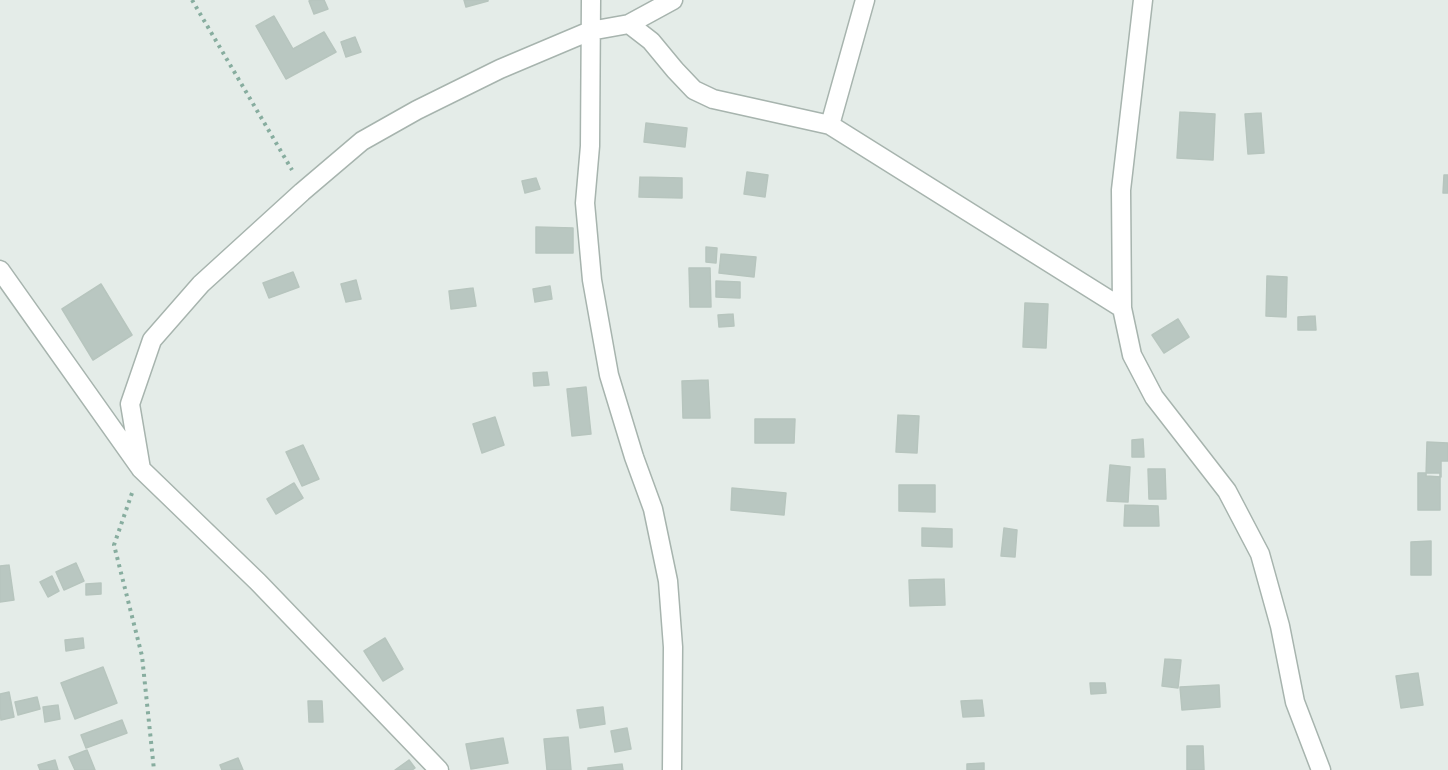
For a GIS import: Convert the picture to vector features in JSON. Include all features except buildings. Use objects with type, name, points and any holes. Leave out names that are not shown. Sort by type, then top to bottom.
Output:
[{"type":"street","points":[[591,0],[590,146],[585,203],[592,280],[609,375],[634,457],[653,509],[668,581],[672,647],[672,770]]},
{"type":"street","points":[[141,469],[130,404],[152,340],[201,284],[302,192],[362,141],[408,115],[500,69],[590,31],[629,24],[673,0]]},
{"type":"street","points":[[830,125],[865,0]]},
{"type":"street","points":[[1143,0],[1121,190],[1122,308],[1132,355],[1154,397],[1227,491],[1260,554],[1280,626],[1296,702],[1321,770]]},
{"type":"street","points":[[629,24],[651,41],[694,90],[713,99],[830,125],[1122,308]]},
{"type":"street","points":[[0,270],[141,469],[258,582],[439,770]]},
{"type":"path","points":[[192,0],[289,162],[302,192]]},
{"type":"path","points":[[141,469],[114,545],[142,656],[154,770]]}]
